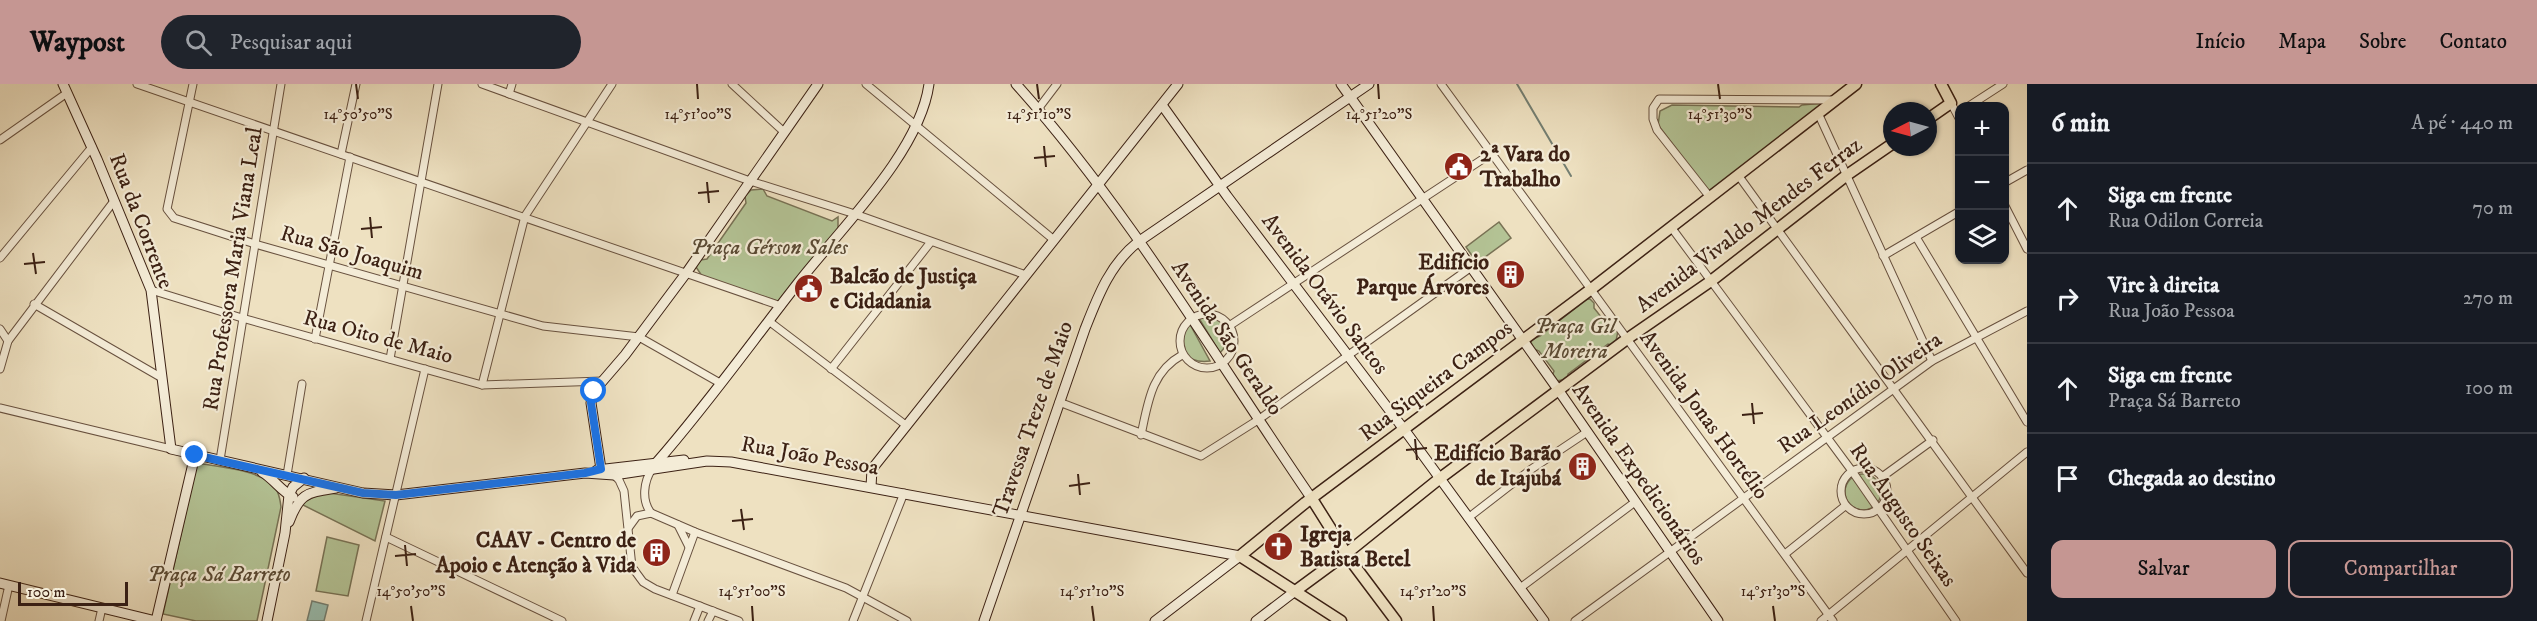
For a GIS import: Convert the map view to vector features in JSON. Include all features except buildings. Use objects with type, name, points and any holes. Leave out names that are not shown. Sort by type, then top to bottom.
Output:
[{"type":"main road","name":"Rua Siqueira Campos","points":[[1240,556],[1856,84]]},
{"type":"main road","points":[[1941,84],[1955,108]]},
{"type":"main road","points":[[1937,117],[1955,112]]},
{"type":"main road","name":"Avenida Vivaldo Mendes Ferraz","points":[[1294,592],[1347,553],[1439,479],[1627,339],[1711,281],[1847,175],[1883,150]]},
{"type":"main road","name":"Avenida São Geraldo","points":[[1312,499],[1396,621]]},
{"type":"main road","name":"Rua João Pessoa","points":[[1240,556],[1341,621]]},
{"type":"street","name":"Rua da Corrente","points":[[63,84],[92,147],[151,290],[171,449]]},
{"type":"street","points":[[137,84],[781,306]]},
{"type":"street","points":[[190,102],[193,84]]},
{"type":"street","name":"Rua Professora Maria Viana Leal","points":[[220,460],[281,84]]},
{"type":"street","points":[[341,154],[356,84]]},
{"type":"street","points":[[390,359],[438,84]]},
{"type":"street","points":[[482,84],[750,181],[855,214],[1026,276]]},
{"type":"street","points":[[509,94],[512,84]]},
{"type":"street","points":[[482,385],[525,216],[612,84]]},
{"type":"street","points":[[732,84],[784,132]]},
{"type":"street","points":[[601,469],[591,403],[594,391],[639,337],[687,272],[818,84]]},
{"type":"street","points":[[866,84],[1054,240]]},
{"type":"street","points":[[651,513],[646,504],[645,480],[855,214],[911,139],[929,84]]},
{"type":"street","name":"Avenida São Geraldo","points":[[1016,84],[1098,184],[1192,319],[1312,499]]},
{"type":"street","points":[[1038,109],[1057,84]]},
{"type":"street","points":[[855,484],[873,469],[1179,84]]},
{"type":"street","name":"Avenida Expedicionários","points":[[1341,84],[1559,391],[1718,621]]},
{"type":"street","name":"Travessa Treze de Maio","points":[[984,621],[1059,402],[1102,286],[1122,255],[1369,84]]},
{"type":"street","name":"Avenida Jonas Hortélio","points":[[1441,84],[1831,618]]},
{"type":"street","points":[[1975,102],[2003,84]]},
{"type":"street","points":[[0,140],[67,93]]},
{"type":"street","points":[[1709,196],[1657,130],[1652,114],[1655,102],[1666,97],[1836,100]]},
{"type":"street","name":"Rua São Joaquim","points":[[190,102],[168,209],[169,214],[174,218],[255,244],[500,315],[543,326],[639,337]]},
{"type":"street","name":"Avenida Otávio Santos","points":[[1162,105],[1544,621]]},
{"type":"street","points":[[1818,113],[1932,361]]},
{"type":"street","points":[[0,258],[92,147]]},
{"type":"street","points":[[1229,326],[1423,201],[1492,153]]},
{"type":"street","points":[[315,339],[350,157]]},
{"type":"street","points":[[2009,180],[2027,170]]},
{"type":"street","points":[[1738,176],[1892,390],[1933,440],[2027,573]]},
{"type":"street","points":[[0,369],[8,341],[114,201]]},
{"type":"street","points":[[2007,210],[2027,249]]},
{"type":"street","points":[[1883,256],[1955,213]]},
{"type":"street","name":"Rua Augusto Seixas","points":[[1671,227],[1852,471],[1905,551],[1956,621]]},
{"type":"street","points":[[1916,237],[2027,422]]},
{"type":"street","points":[[831,369],[930,243]]},
{"type":"street","points":[[1059,402],[1201,456],[1258,420],[1470,268]]},
{"type":"street","name":"Rua Oito de Maio","points":[[151,290],[315,339],[482,385],[602,381]]},
{"type":"street","points":[[34,304],[162,378]]},
{"type":"street","name":"Rua Leonídio Oliveira","points":[[1575,621],[1932,361],[2027,311]]},
{"type":"street","points":[[1200,316],[1220,317],[1229,326],[1233,345],[1231,353],[1222,364],[1209,368],[1200,367],[1182,355],[1180,339],[1182,330],[1192,319],[1200,316]]},
{"type":"street","points":[[770,322],[907,426]]},
{"type":"street","points":[[0,329],[8,341]]},
{"type":"street","points":[[639,337],[720,383]]},
{"type":"street","points":[[1141,435],[1150,393],[1157,377],[1169,363],[1182,355]]},
{"type":"street","points":[[366,621],[425,369]]},
{"type":"street","points":[[287,474],[302,384]]},
{"type":"street","points":[[0,408],[306,479]]},
{"type":"street","points":[[1468,518],[1530,470],[1587,432]]},
{"type":"street","points":[[1882,477],[1933,440]]},
{"type":"street","points":[[671,446],[675,458],[683,460]]},
{"type":"street","points":[[1821,621],[1831,618],[1905,551],[2027,452]]},
{"type":"street","points":[[1,621],[4,584],[102,608],[135,619],[156,621],[195,455]]},
{"type":"street","points":[[585,473],[657,462],[700,459],[708,461]]},
{"type":"street","name":"Rua João Pessoa","points":[[306,479],[363,493],[396,495],[585,473],[614,475],[708,461],[731,462],[1240,556]]},
{"type":"street","points":[[252,467],[273,478],[289,495],[302,498],[316,491],[341,487]]},
{"type":"street","points":[[1865,468],[1877,472],[1882,477],[1886,483],[1886,498],[1878,510],[1864,515],[1857,514],[1845,506],[1842,499],[1842,483],[1852,471],[1865,468]]},
{"type":"street","points":[[601,469],[614,475],[624,491],[632,567],[643,582],[740,621]]},
{"type":"street","points":[[872,487],[873,469]]},
{"type":"street","points":[[267,621],[285,533],[289,495],[293,487],[306,479]]},
{"type":"street","points":[[285,533],[295,505],[309,489],[306,479]]},
{"type":"street","points":[[853,621],[904,493]]},
{"type":"street","points":[[1520,588],[1635,502]]},
{"type":"street","points":[[1785,554],[1845,506]]},
{"type":"street","points":[[629,527],[637,516],[651,513],[695,532],[863,595],[907,621]]},
{"type":"street","points":[[678,524],[689,547]]},
{"type":"street","points":[[672,595],[695,532]]},
{"type":"street","points":[[386,537],[562,621]]},
{"type":"street","name":"Rua Siqueira Campos","points":[[1155,621],[1240,556]]},
{"type":"street","name":"Avenida Vivaldo Mendes Ferraz","points":[[1256,621],[1294,592]]},
{"type":"street","points":[[694,621],[700,606]]},
{"type":"street","points":[[99,621],[102,608]]},
{"type":"street","points":[[708,621],[713,611]]},
{"type":"green space","points":[[1825,103],[1709,192],[1658,125],[1660,111],[1672,105],[1799,107]]},
{"type":"green space","name":"Praça Gérson Sales","points":[[763,189],[767,196],[832,221],[838,217],[838,229],[780,302],[702,276],[696,267],[700,260],[707,259],[746,203],[745,196],[751,190]]},
{"type":"green space","points":[[1499,222],[1511,238],[1477,263],[1466,247]]},
{"type":"green space","name":"Praça Gil Moreira","points":[[1585,299],[1590,299],[1609,327],[1618,331],[1616,341],[1611,345],[1608,344],[1568,374],[1568,379],[1556,381],[1552,376],[1554,371],[1539,351],[1534,349],[1530,340],[1540,336]]},
{"type":"green space","points":[[1197,315],[1212,316],[1222,322],[1227,338],[1220,353]]},
{"type":"green space","points":[[1187,319],[1210,361],[1192,359],[1182,350],[1179,335]]},
{"type":"green space","name":"Praça Sá Barreto","points":[[197,463],[253,474],[270,482],[278,493],[281,507],[257,621],[196,621],[163,614]]},
{"type":"green space","points":[[1863,474],[1876,479],[1881,492],[1876,505],[1863,510],[1850,505],[1845,492],[1850,479]]},
{"type":"green space","name":"Praça Sá Barreto","points":[[329,493],[385,501],[375,541],[301,504],[315,496]]},
{"type":"green space","points":[[327,537],[359,545],[348,596],[316,591]]},
{"type":"shaded area","points":[[312,601],[328,605],[324,621],[307,621]]},
{"type":"waterway","points":[[1517,84],[1571,176]]},
{"type":"place","name":"2ª Vara do Trabalho","points":[[1459,167]]},
{"type":"place","name":"Edifício Parque Árvores","points":[[1510,275]]},
{"type":"place","name":"Balcão de Justiça e Cidadania","points":[[809,289]]},
{"type":"place","name":"Edifício Barão de Itajubá","points":[[1582,466]]},
{"type":"place","name":"Igreja Batista Betel","points":[[1279,547]]},
{"type":"place","name":"CAAV - Centro de Apoio e Atenção à Vida","points":[[657,553]]},
{"type":"route","points":[[195,455],[363,493],[396,495],[422,494],[585,473],[601,469],[591,403],[594,391]]}]
